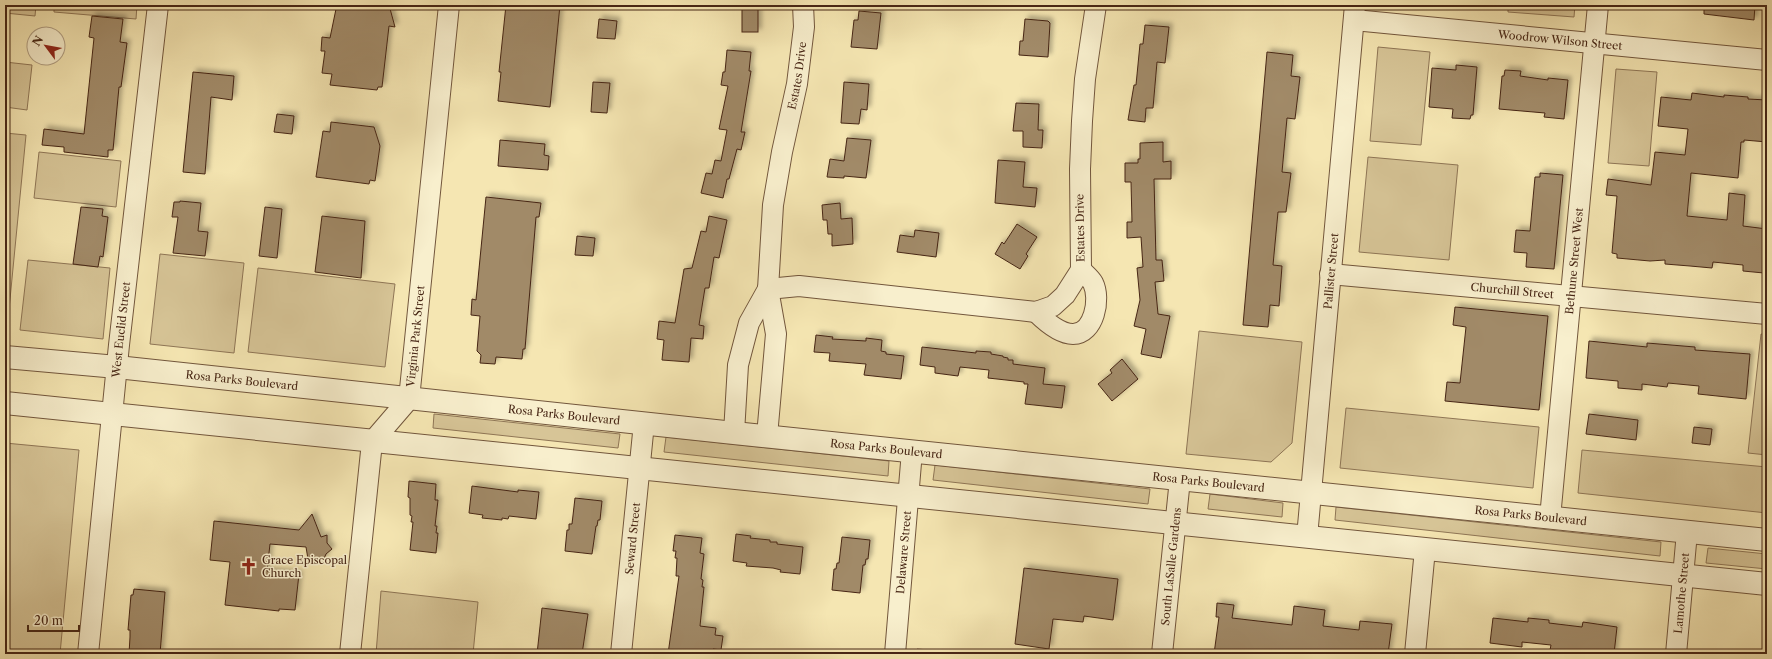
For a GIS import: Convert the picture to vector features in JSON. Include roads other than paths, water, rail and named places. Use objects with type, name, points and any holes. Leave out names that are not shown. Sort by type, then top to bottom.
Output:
[{"type":"street","name":"West Euclid Street","points":[[88,654],[117,367],[158,5]]},
{"type":"street","name":"Virginia Park Street","points":[[372,442],[409,399],[449,5]]},
{"type":"street","name":"Estates Drive","points":[[768,436],[776,334],[768,289],[773,205],[782,152],[797,84],[804,27],[803,5]]},
{"type":"street","name":"Estates Drive","points":[[768,289],[799,286],[1036,312],[1053,306],[1065,295],[1081,270],[1080,169],[1082,121],[1086,65],[1096,5]]},
{"type":"street","name":"Bethune Street West","points":[[1550,518],[1598,5]]},
{"type":"street","name":"Woodrow Wilson Street","points":[[1354,12],[1594,44],[1767,60]]},
{"type":"street","name":"Pallister Street","points":[[1307,537],[1354,12]]},
{"type":"street","points":[[1036,312],[1046,321],[1064,332],[1074,334],[1084,329],[1093,319],[1097,307],[1093,283],[1081,270]]},
{"type":"street","name":"Churchill Street","points":[[1330,274],[1767,314]]},
{"type":"street","name":"Estates Drive","points":[[734,433],[738,365],[749,323],[768,289]]},
{"type":"street","name":"Rosa Parks Boulevard","points":[[5,357],[117,367],[409,399],[1767,540]]},
{"type":"street","points":[[5,403],[372,442],[639,467],[1767,584]]},
{"type":"street","name":"Seward Street","points":[[621,654],[644,423]]},
{"type":"street","points":[[350,654],[372,442]]},
{"type":"street","name":"Delaware Street","points":[[895,654],[907,495],[912,451]]},
{"type":"street","name":"South LaSalle Gardens","points":[[1162,654],[1180,479]]},
{"type":"street","name":"Lamothe Street","points":[[1676,654],[1687,532]]},
{"type":"street","points":[[1415,654],[1425,549]]},
{"type":"place","name":"Grace Episcopal Church","points":[[249,566]]}]
